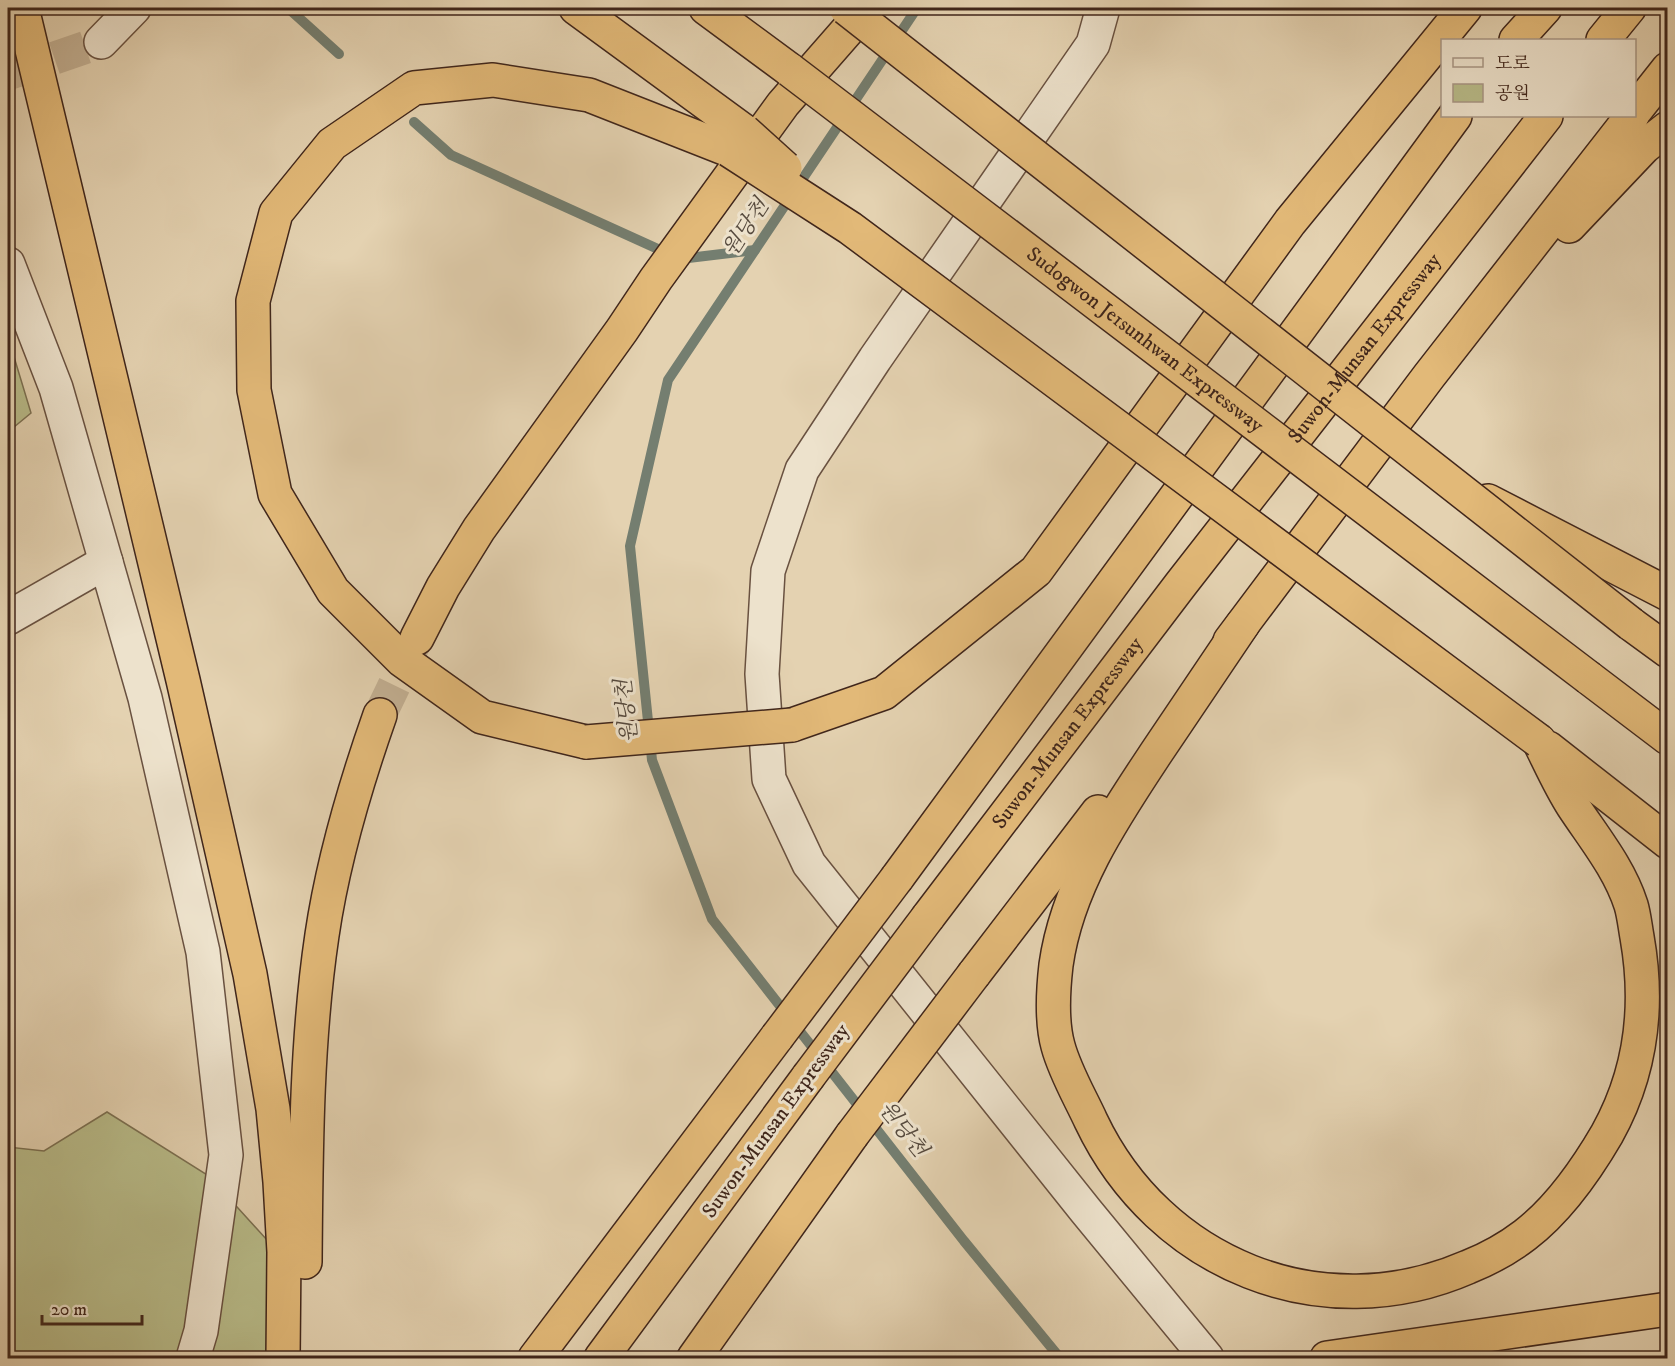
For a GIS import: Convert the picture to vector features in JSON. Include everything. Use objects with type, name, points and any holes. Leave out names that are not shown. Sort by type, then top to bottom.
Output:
[{"type":"highway","points":[[22,8],[183,680],[250,974],[273,1109],[280,1182],[284,1252],[283,1359]]},
{"type":"highway","points":[[576,8],[737,140],[850,228],[1539,741],[1668,842]]},
{"type":"highway","name":"Sudogwon Je1sunhwan Expressway","points":[[706,8],[1668,738]]},
{"type":"highway","points":[[846,8],[1668,651]]},
{"type":"highway","points":[[417,638],[443,587],[479,530],[622,330],[696,221],[783,104],[867,8]]},
{"type":"highway","points":[[737,140],[589,95],[493,80],[414,88],[332,144],[276,213],[252,301],[254,390],[275,494],[333,591],[402,660],[482,717],[586,742],[792,725],[885,693],[1036,571],[1290,222],[1465,8]]},
{"type":"highway","points":[[1517,39],[1545,8]]},
{"type":"highway","points":[[1604,39],[1629,8]]},
{"type":"highway","points":[[1636,111],[1668,69]]},
{"type":"highway","points":[[535,1359],[897,878],[1454,117]]},
{"type":"highway","name":"Suwon-Munsan Expressway","points":[[601,1359],[808,1077],[1181,584],[1545,117]]},
{"type":"highway","points":[[694,1359],[852,1135],[1243,624],[1429,376],[1631,117]]},
{"type":"highway","points":[[1429,376],[1644,147],[1668,128]]},
{"type":"highway","points":[[1448,480],[1662,592]]},
{"type":"highway","points":[[1243,624],[1121,807],[1088,864],[1065,921],[1056,966],[1053,1012],[1058,1046],[1077,1092],[1101,1141],[1128,1183],[1162,1218],[1198,1246],[1239,1268],[1283,1284],[1322,1290],[1365,1292],[1401,1288],[1443,1278],[1486,1259],[1525,1235],[1556,1206],[1596,1152],[1617,1116],[1632,1078],[1641,1026],[1643,985],[1630,904],[1610,859],[1571,803],[1539,741]]},
{"type":"highway","points":[[297,1359],[305,1268],[306,1160],[313,1011],[322,933],[339,847],[361,769],[380,715]]},
{"type":"highway","points":[[1327,1359],[1668,1309]]},
{"type":"street","points":[[101,42],[134,8]]},
{"type":"street","points":[[1103,8],[1093,44],[875,359],[802,470],[768,571],[762,674],[769,779],[809,864],[1086,1212],[1207,1359]]},
{"type":"street","points":[[8,264],[56,388],[145,698],[204,951],[226,1155],[201,1331],[193,1359]]},
{"type":"street","points":[[8,618],[106,562]]},
{"type":"green space","points":[[8,337],[31,413],[8,432]]},
{"type":"green space","points":[[107,1112],[209,1176],[268,1241],[267,1358],[8,1357],[8,1147],[44,1151]]},
{"type":"waterway","points":[[288,8],[339,54]]},
{"type":"waterway","name":"원당천","points":[[917,8],[668,380],[630,546],[652,760],[712,919],[964,1241],[1060,1358]]},
{"type":"waterway","points":[[414,122],[451,155],[680,259],[755,250]]},
{"type":"tunnel","points":[[8,74],[101,42]]},
{"type":"tunnel","points":[[380,715],[417,638]]}]
